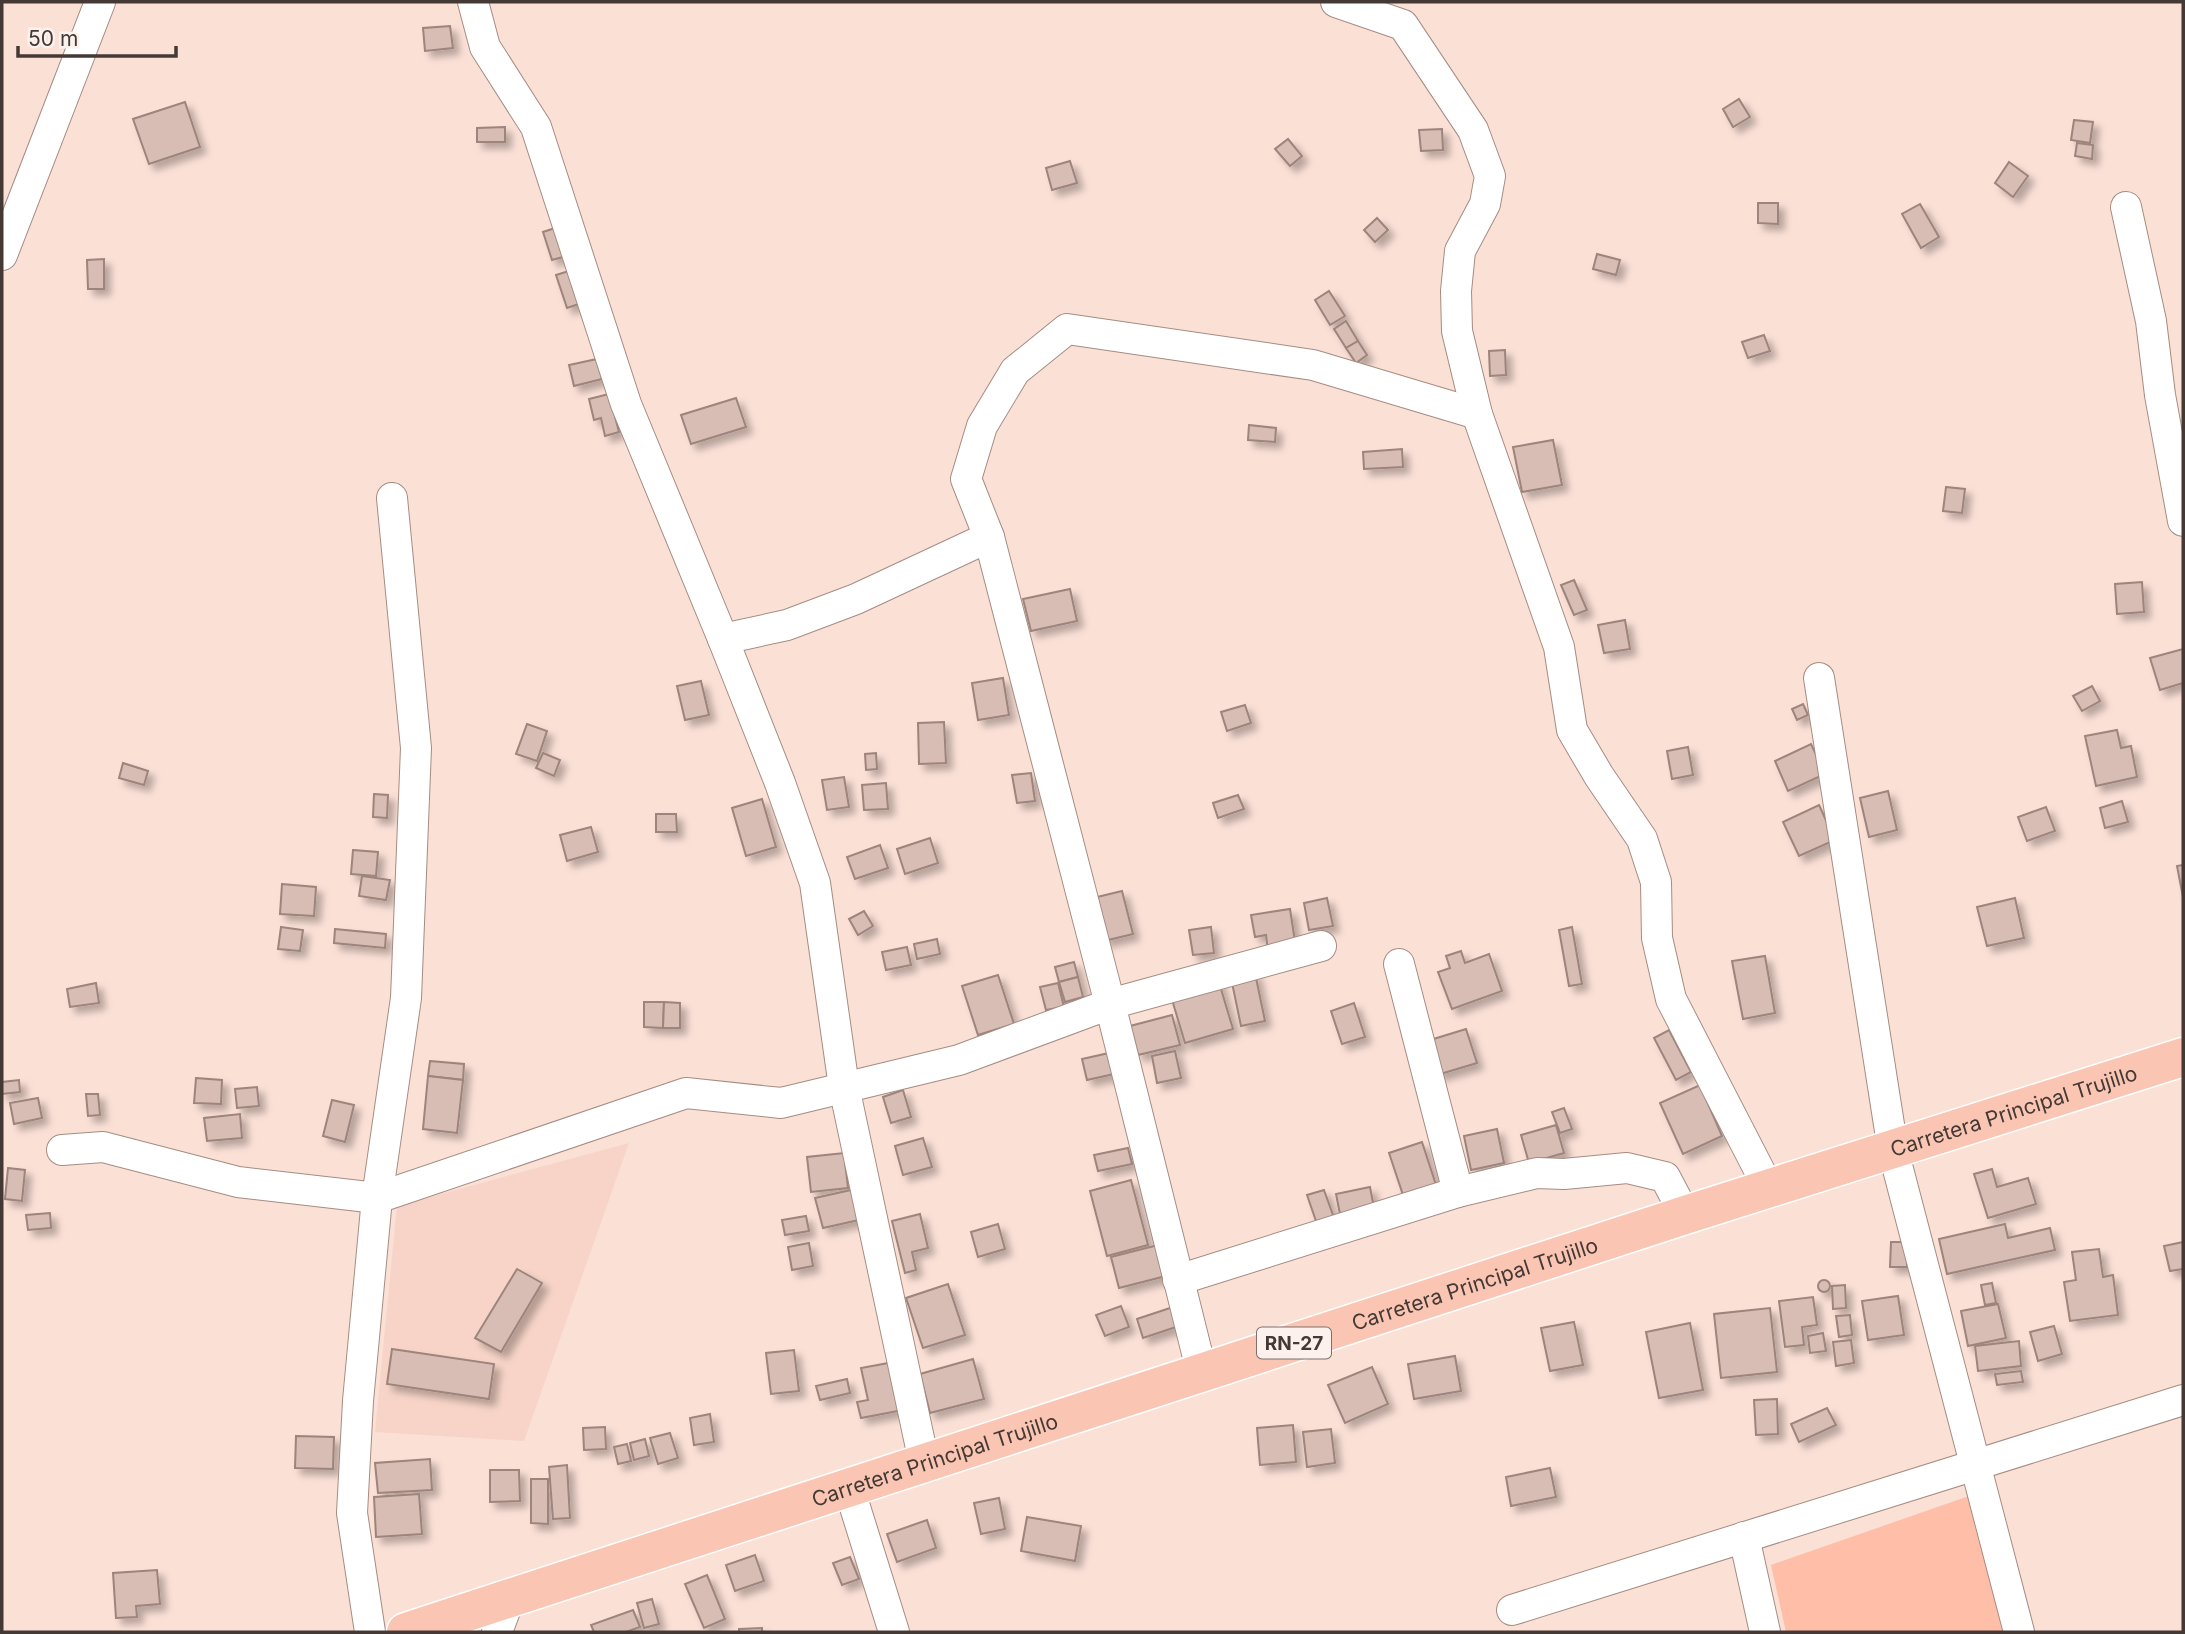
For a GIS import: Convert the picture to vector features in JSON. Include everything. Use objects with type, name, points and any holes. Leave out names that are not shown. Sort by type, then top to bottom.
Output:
[{"type":"main road","name":"Carretera Principal Trujillo","points":[[406,1632],[1685,1215],[2183,1057]]},
{"type":"street","points":[[2,256],[100,2]]},
{"type":"street","points":[[473,2],[485,47],[536,127],[626,404],[780,783],[815,883],[844,1087],[924,1462]]},
{"type":"street","points":[[1336,2],[1403,25],[1473,130],[1490,176],[1485,204],[1460,251],[1456,291],[1457,331],[1477,414],[1559,647],[1572,730],[1599,776],[1642,839],[1656,882],[1657,938],[1671,999],[1769,1189]]},
{"type":"street","points":[[2126,207],[2151,321],[2171,393],[2183,521]]},
{"type":"street","points":[[1202,1373],[989,537],[966,478],[982,426],[1015,371],[1067,329],[1313,365],[1477,414]]},
{"type":"street","points":[[370,1632],[352,1514],[358,1401],[377,1198],[406,998],[416,748],[392,498]]},
{"type":"street","points":[[723,639],[787,625],[856,599],[989,537]]},
{"type":"street","points":[[1819,678],[1893,1150],[2019,1632]]},
{"type":"street","points":[[62,1150],[103,1147],[238,1182],[377,1198],[686,1093],[781,1103],[959,1060],[1110,1004],[1321,946]]},
{"type":"street","points":[[1399,964],[1458,1192]]},
{"type":"street","points":[[1178,1280],[1458,1192],[1537,1173],[1564,1174],[1627,1168],[1665,1177],[1685,1215]]},
{"type":"street","points":[[1512,1611],[2183,1399]]},
{"type":"street","points":[[849,1488],[894,1632]]},
{"type":"street","points":[[1744,1538],[1765,1632]]},
{"type":"street","points":[[497,1632],[510,1597]]},
{"type":"shaded area","points":[[629,1143],[524,1441],[375,1432],[397,1206]]},
{"type":"shaded area","points":[[1969,1496],[2004,1632],[1786,1632],[1771,1565]]},
{"type":"building","points":[[450,26],[453,48],[425,51],[423,28]]},
{"type":"building","points":[[1739,99],[1750,117],[1733,127],[1723,109]]},
{"type":"building","points":[[185,102],[200,147],[149,164],[133,119]]},
{"type":"building","points":[[2074,120],[2093,122],[2090,143],[2071,140]]},
{"type":"building","points":[[505,127],[505,142],[477,142],[477,128]]},
{"type":"building","points":[[1442,129],[1443,150],[1421,151],[1419,130]]},
{"type":"building","points":[[1288,139],[1302,156],[1290,166],[1275,149]]},
{"type":"building","points":[[2077,143],[2093,145],[2092,159],[2075,156]]},
{"type":"building","points":[[1070,161],[1077,183],[1052,190],[1046,168]]},
{"type":"building","points":[[2009,162],[2028,176],[2013,197],[1995,183]]},
{"type":"building","points":[[1758,203],[1778,203],[1778,224],[1758,223]]},
{"type":"building","points":[[1920,204],[1939,237],[1921,248],[1902,214]]},
{"type":"building","points":[[1377,218],[1388,230],[1375,242],[1364,230]]},
{"type":"building","points":[[561,226],[570,255],[552,260],[543,232]]},
{"type":"building","points":[[1597,254],[1620,260],[1616,275],[1593,269]]},
{"type":"building","points":[[104,259],[104,289],[88,289],[87,260]]},
{"type":"building","points":[[572,270],[582,303],[567,308],[556,275]]},
{"type":"building","points":[[1329,291],[1345,316],[1330,325],[1315,300]]},
{"type":"building","points":[[1346,321],[1358,341],[1346,348],[1334,329]]},
{"type":"building","points":[[1764,335],[1770,351],[1748,358],[1742,342]]},
{"type":"building","points":[[1358,341],[1367,355],[1356,363],[1346,348]]},
{"type":"building","points":[[1505,350],[1506,375],[1490,376],[1489,351]]},
{"type":"building","points":[[597,359],[602,379],[574,386],[569,365]]},
{"type":"building","points":[[609,394],[619,432],[605,436],[601,418],[594,420],[589,399]]},
{"type":"building","points":[[736,398],[746,427],[691,444],[681,415]]},
{"type":"building","points":[[1249,425],[1276,428],[1275,442],[1248,440]]},
{"type":"building","points":[[1553,440],[1562,485],[1522,492],[1513,447]]},
{"type":"building","points":[[1402,449],[1403,467],[1364,469],[1363,452]]},
{"type":"building","points":[[1946,487],[1965,489],[1962,513],[1943,511]]},
{"type":"building","points":[[1574,580],[1587,610],[1574,615],[1561,585]]},
{"type":"building","points":[[2142,582],[2144,612],[2117,614],[2115,584]]},
{"type":"building","points":[[1070,589],[1077,621],[1031,631],[1023,599]]},
{"type":"building","points":[[1625,620],[1630,649],[1604,653],[1598,625]]},
{"type":"building","points":[[2183,649],[2183,683],[2160,690],[2150,658]]},
{"type":"building","points":[[1003,678],[1009,715],[978,720],[972,683]]},
{"type":"building","points":[[701,681],[709,715],[685,720],[677,686]]},
{"type":"building","points":[[2092,686],[2100,701],[2082,711],[2073,696]]},
{"type":"building","points":[[1803,704],[1808,715],[1797,720],[1792,709]]},
{"type":"building","points":[[1245,705],[1251,723],[1227,731],[1221,712]]},
{"type":"building","points":[[944,722],[946,763],[919,764],[918,723]]},
{"type":"building","points":[[527,724],[547,731],[537,761],[516,754]]},
{"type":"building","points":[[2117,730],[2121,748],[2131,746],[2137,777],[2096,786],[2085,736]]},
{"type":"building","points":[[1811,744],[1825,774],[1788,791],[1775,761]]},
{"type":"building","points":[[1688,747],[1693,775],[1672,779],[1667,751]]},
{"type":"building","points":[[543,753],[560,760],[554,776],[536,768]]},
{"type":"building","points":[[876,753],[877,769],[866,770],[865,754]]},
{"type":"building","points":[[123,763],[148,771],[144,785],[119,778]]},
{"type":"building","points":[[1031,773],[1035,801],[1017,803],[1012,775]]},
{"type":"building","points":[[844,777],[849,807],[827,810],[822,780]]},
{"type":"building","points":[[886,783],[888,809],[864,810],[862,785]]},
{"type":"building","points":[[1888,791],[1897,830],[1869,837],[1860,798]]},
{"type":"building","points":[[374,794],[388,795],[387,818],[373,817]]},
{"type":"building","points":[[1238,795],[1244,809],[1218,818],[1213,803]]},
{"type":"building","points":[[762,799],[776,847],[746,856],[732,808]]},
{"type":"building","points":[[2122,801],[2128,822],[2105,828],[2100,808]]},
{"type":"building","points":[[1819,805],[1835,840],[1799,856],[1783,822]]},
{"type":"building","points":[[2046,807],[2055,831],[2027,841],[2018,817]]},
{"type":"building","points":[[656,814],[676,814],[677,832],[656,832]]},
{"type":"building","points":[[591,827],[598,852],[567,861],[560,835]]},
{"type":"building","points":[[930,838],[938,863],[905,874],[897,849]]},
{"type":"building","points":[[880,845],[888,868],[855,879],[847,857]]},
{"type":"building","points":[[353,850],[378,852],[376,876],[351,874]]},
{"type":"building","points":[[2183,865],[2183,897],[2177,866]]},
{"type":"building","points":[[362,876],[390,880],[386,900],[359,896]]},
{"type":"building","points":[[282,884],[316,887],[314,916],[280,914]]},
{"type":"building","points":[[1122,891],[1133,934],[1104,941],[1093,898]]},
{"type":"building","points":[[1327,898],[1333,926],[1309,930],[1304,903]]},
{"type":"building","points":[[2015,898],[2024,938],[1987,946],[1977,907]]},
{"type":"building","points":[[1290,909],[1296,948],[1268,952],[1266,935],[1255,937],[1251,915]]},
{"type":"building","points":[[864,911],[873,926],[858,935],[849,919]]},
{"type":"building","points":[[281,927],[303,930],[300,951],[278,949]]},
{"type":"building","points":[[1211,927],[1214,953],[1193,955],[1189,930]]},
{"type":"building","points":[[1572,927],[1582,984],[1569,986],[1559,930]]},
{"type":"building","points":[[335,929],[386,934],[385,948],[334,943]]},
{"type":"building","points":[[937,939],[940,954],[917,959],[914,944]]},
{"type":"building","points":[[907,947],[911,965],[886,970],[882,952]]},
{"type":"building","points":[[1461,951],[1465,963],[1489,954],[1502,991],[1452,1009],[1438,972],[1450,968],[1446,956]]},
{"type":"building","points":[[1765,956],[1775,1013],[1743,1019],[1732,961]]},
{"type":"building","points":[[1074,962],[1078,977],[1059,982],[1055,967]]},
{"type":"building","points":[[1255,973],[1265,1021],[1241,1026],[1231,978]]},
{"type":"building","points":[[998,975],[1014,1024],[978,1035],[962,986]]},
{"type":"building","points":[[1078,977],[1083,997],[1065,1002],[1059,982]]},
{"type":"building","points":[[1218,979],[1233,1029],[1185,1043],[1170,993]]},
{"type":"building","points":[[96,983],[99,1003],[70,1007],[67,989]]},
{"type":"building","points":[[1058,983],[1064,1007],[1046,1010],[1040,987]]},
{"type":"building","points":[[644,1002],[664,1002],[663,1028],[644,1027]]},
{"type":"building","points":[[664,1002],[680,1003],[680,1028],[663,1028]]},
{"type":"building","points":[[1354,1003],[1365,1037],[1342,1044],[1331,1011]]},
{"type":"building","points":[[1172,1015],[1180,1045],[1138,1055],[1130,1026]]},
{"type":"building","points":[[1466,1029],[1477,1063],[1437,1075],[1427,1041]]},
{"type":"building","points":[[1669,1030],[1691,1072],[1676,1080],[1654,1038]]},
{"type":"building","points":[[1175,1051],[1181,1078],[1157,1083],[1152,1056]]},
{"type":"building","points":[[1109,1053],[1114,1074],[1087,1080],[1082,1059]]},
{"type":"building","points":[[430,1061],[464,1064],[463,1080],[428,1076]]},
{"type":"building","points":[[428,1076],[463,1080],[457,1133],[423,1129]]},
{"type":"building","points":[[196,1078],[222,1080],[221,1104],[194,1103]]},
{"type":"building","points":[[19,1080],[20,1092],[2,1094],[2,1082]]},
{"type":"building","points":[[1700,1085],[1722,1136],[1683,1154],[1660,1103]]},
{"type":"building","points":[[257,1087],[259,1106],[237,1108],[235,1089]]},
{"type":"building","points":[[903,1090],[911,1117],[891,1123],[883,1097]]},
{"type":"building","points":[[86,1094],[98,1094],[100,1115],[88,1116]]},
{"type":"building","points":[[38,1098],[42,1118],[14,1124],[10,1103]]},
{"type":"building","points":[[332,1100],[354,1105],[345,1142],[323,1136]]},
{"type":"building","points":[[1564,1108],[1572,1129],[1560,1133],[1552,1112]]},
{"type":"building","points":[[240,1114],[242,1138],[207,1141],[204,1118]]},
{"type":"building","points":[[1556,1125],[1564,1153],[1529,1163],[1521,1135]]},
{"type":"building","points":[[1497,1129],[1504,1163],[1471,1170],[1464,1136]]},
{"type":"building","points":[[923,1138],[932,1167],[903,1175],[895,1146]]},
{"type":"building","points":[[1422,1142],[1436,1185],[1403,1195],[1389,1153]]},
{"type":"building","points":[[1128,1148],[1132,1164],[1098,1171],[1094,1155]]},
{"type":"building","points":[[844,1153],[848,1188],[811,1192],[807,1157]]},
{"type":"building","points":[[8,1168],[25,1170],[22,1201],[5,1199]]},
{"type":"building","points":[[1992,1169],[1997,1187],[2028,1178],[2036,1204],[1988,1218],[1974,1174]]},
{"type":"building","points":[[1131,1180],[1148,1245],[1107,1256],[1090,1191]]},
{"type":"building","points":[[1370,1187],[1374,1208],[1340,1214],[1336,1194]]},
{"type":"building","points":[[851,1190],[859,1220],[823,1228],[815,1198]]},
{"type":"building","points":[[1324,1190],[1334,1218],[1317,1224],[1307,1195]]},
{"type":"building","points":[[50,1213],[51,1228],[28,1230],[26,1215]]},
{"type":"building","points":[[920,1214],[928,1248],[912,1252],[916,1270],[905,1273],[892,1221]]},
{"type":"building","points":[[806,1216],[809,1231],[785,1235],[782,1220]]},
{"type":"building","points":[[998,1224],[1005,1249],[978,1257],[971,1232]]},
{"type":"building","points":[[2005,1224],[2008,1238],[2050,1228],[2055,1250],[1947,1274],[1939,1239]]},
{"type":"building","points":[[1891,1242],[1907,1242],[1907,1267],[1890,1267]]},
{"type":"building","points":[[2183,1242],[2183,1269],[2170,1271],[2164,1246]]},
{"type":"building","points":[[809,1243],[813,1266],[792,1270],[788,1247]]},
{"type":"building","points":[[1158,1245],[1166,1276],[1119,1288],[1111,1257]]},
{"type":"building","points":[[2099,1249],[2103,1277],[2113,1275],[2118,1315],[2070,1321],[2064,1282],[2076,1280],[2072,1252]]},
{"type":"building","points":[[517,1269],[542,1283],[501,1352],[475,1338]]},
{"type":"building","points":[[1824,1280],[1830,1286],[1824,1292],[1818,1286]]},
{"type":"building","points":[[1992,1283],[1996,1303],[1985,1305],[1981,1285]]},
{"type":"building","points":[[948,1284],[965,1335],[923,1348],[906,1298]]},
{"type":"building","points":[[1845,1285],[1846,1308],[1833,1309],[1832,1286]]},
{"type":"building","points":[[1898,1296],[1904,1335],[1868,1340],[1862,1301]]},
{"type":"building","points":[[1813,1297],[1817,1325],[1802,1327],[1804,1345],[1785,1347],[1779,1301]]},
{"type":"building","points":[[1998,1304],[2006,1338],[1968,1346],[1961,1311]]},
{"type":"building","points":[[1121,1306],[1129,1327],[1105,1336],[1096,1315]]},
{"type":"building","points":[[1176,1306],[1182,1325],[1143,1338],[1137,1319]]},
{"type":"building","points":[[1770,1308],[1777,1372],[1721,1378],[1714,1314]]},
{"type":"building","points":[[1850,1315],[1852,1335],[1839,1337],[1836,1316]]},
{"type":"building","points":[[1574,1322],[1583,1365],[1550,1371],[1541,1328]]},
{"type":"building","points":[[1690,1323],[1703,1390],[1659,1398],[1646,1332]]},
{"type":"building","points":[[2054,1326],[2062,1354],[2038,1361],[2030,1332]]},
{"type":"building","points":[[1823,1333],[1826,1351],[1810,1353],[1808,1336]]},
{"type":"building","points":[[1851,1340],[1854,1363],[1836,1366],[1833,1342]]},
{"type":"building","points":[[2019,1341],[2021,1366],[1978,1371],[1975,1346]]},
{"type":"building","points":[[392,1349],[494,1364],[489,1399],[387,1384]]},
{"type":"building","points":[[794,1350],[799,1391],[771,1394],[766,1353]]},
{"type":"building","points":[[1455,1356],[1461,1391],[1414,1399],[1408,1364]]},
{"type":"building","points":[[973,1359],[984,1399],[930,1413],[920,1374]]},
{"type":"building","points":[[894,1362],[903,1410],[861,1418],[857,1402],[868,1400],[861,1368]]},
{"type":"building","points":[[1372,1367],[1388,1404],[1345,1423],[1328,1385]]},
{"type":"building","points":[[2021,1371],[2023,1382],[1997,1385],[1995,1374]]},
{"type":"building","points":[[847,1379],[850,1393],[820,1400],[816,1386]]},
{"type":"building","points":[[1777,1399],[1778,1434],[1756,1435],[1754,1400]]},
{"type":"building","points":[[1827,1408],[1836,1425],[1799,1442],[1791,1424]]},
{"type":"building","points":[[710,1414],[714,1442],[694,1445],[690,1418]]},
{"type":"building","points":[[1293,1425],[1296,1462],[1260,1465],[1257,1428]]},
{"type":"building","points":[[605,1427],[606,1449],[584,1450],[583,1428]]},
{"type":"building","points":[[1331,1429],[1335,1463],[1307,1467],[1303,1432]]},
{"type":"building","points":[[670,1433],[678,1458],[658,1464],[650,1438]]},
{"type":"building","points":[[296,1436],[334,1437],[333,1469],[295,1468]]},
{"type":"building","points":[[645,1439],[649,1456],[634,1460],[630,1443]]},
{"type":"building","points":[[627,1444],[631,1461],[618,1464],[614,1447]]},
{"type":"building","points":[[430,1459],[432,1490],[378,1493],[375,1463]]},
{"type":"building","points":[[567,1465],[570,1518],[553,1519],[549,1467]]},
{"type":"building","points":[[1550,1468],[1556,1497],[1511,1506],[1506,1477]]},
{"type":"building","points":[[490,1470],[519,1470],[520,1501],[490,1502]]},
{"type":"building","points":[[531,1479],[548,1479],[548,1524],[531,1523]]},
{"type":"building","points":[[419,1494],[422,1534],[376,1537],[374,1497]]},
{"type":"building","points":[[999,1498],[1005,1529],[981,1534],[974,1503]]},
{"type":"building","points":[[1027,1517],[1081,1526],[1075,1561],[1021,1551]]},
{"type":"building","points":[[927,1520],[936,1548],[897,1562],[887,1534]]},
{"type":"building","points":[[755,1555],[764,1581],[735,1591],[726,1565]]},
{"type":"building","points":[[850,1557],[859,1579],[842,1585],[833,1563]]},
{"type":"building","points":[[157,1570],[160,1604],[136,1606],[137,1617],[116,1618],[113,1573]]},
{"type":"building","points":[[707,1575],[725,1619],[704,1628],[685,1584]]},
{"type":"building","points":[[652,1599],[659,1624],[644,1628],[637,1603]]},
{"type":"building","points":[[633,1610],[640,1627],[626,1632],[594,1632],[591,1625]]},
{"type":"building","points":[[762,1628],[762,1632],[739,1632],[739,1629]]}]
